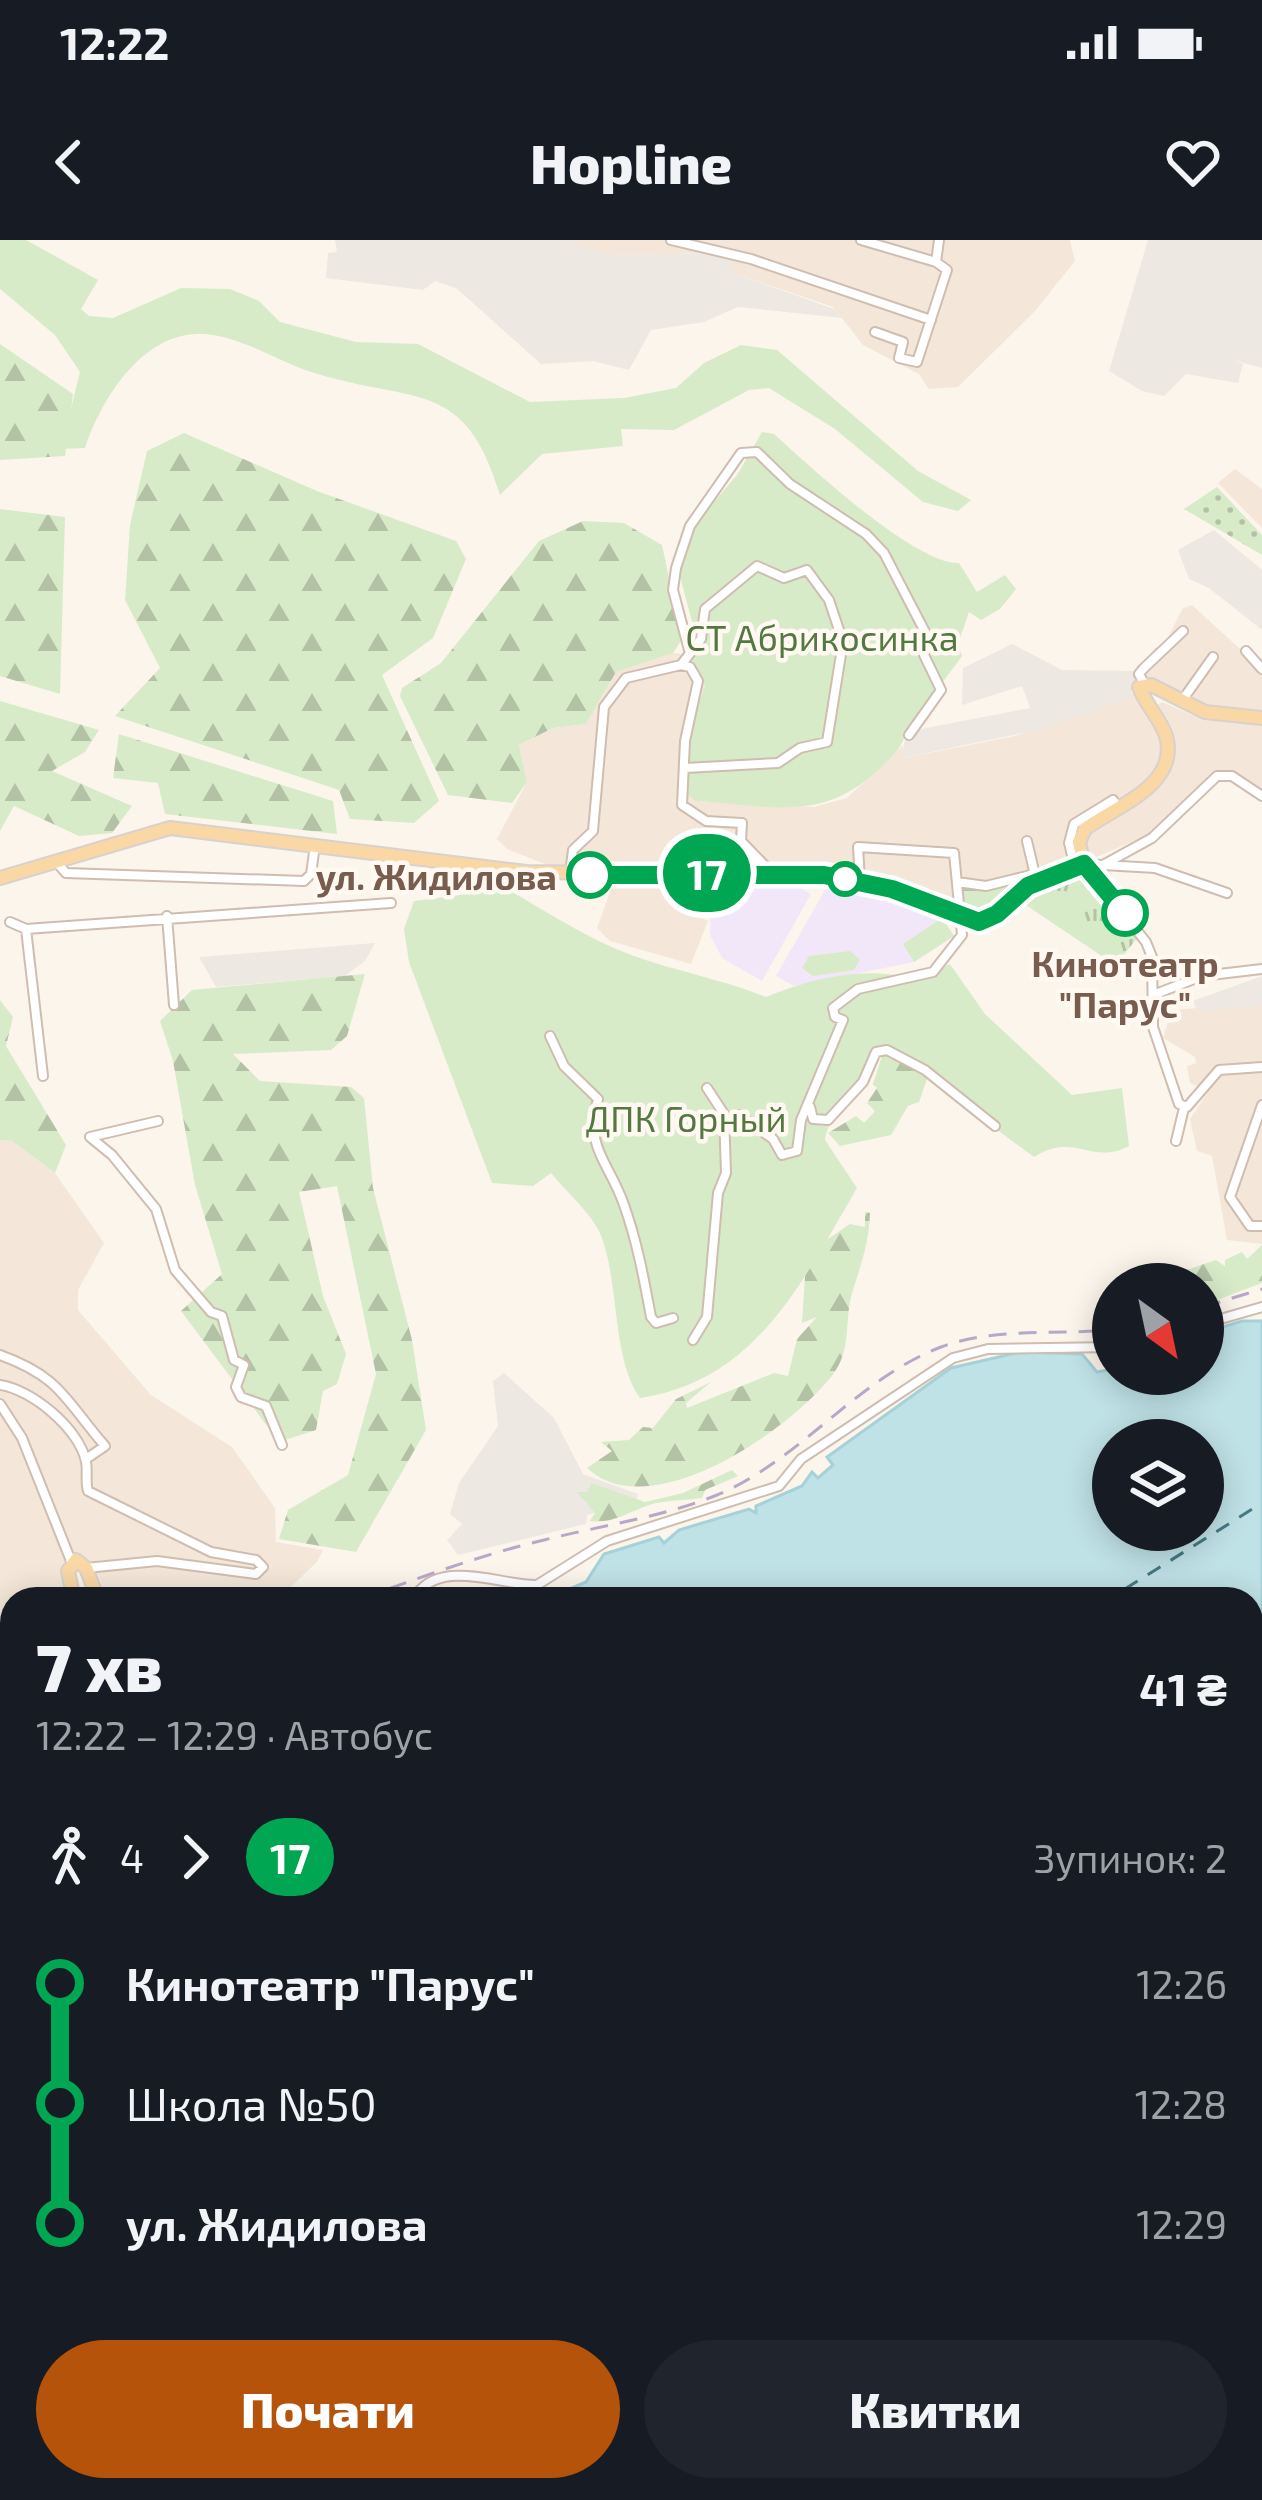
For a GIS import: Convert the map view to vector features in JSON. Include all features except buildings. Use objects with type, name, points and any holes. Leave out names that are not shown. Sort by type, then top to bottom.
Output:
[{"type":"main road","points":[[1141,685],[1205,712],[1262,718]]},
{"type":"main road","points":[[0,878],[59,865],[170,828],[570,875],[771,872],[860,881],[960,917],[989,919],[1036,878],[1080,866],[1081,835],[1160,776],[1168,751],[1141,685]]},
{"type":"main road","points":[[73,1587],[71,1561],[79,1560],[93,1587]]},
{"type":"street","points":[[671,240],[715,245],[931,320]]},
{"type":"street","points":[[861,240],[936,262],[947,270],[916,362],[899,358],[903,342],[875,332]]},
{"type":"street","points":[[936,262],[939,240]]},
{"type":"street","points":[[689,650],[673,590],[690,526],[741,453],[757,452],[790,484],[866,534],[898,573],[924,630],[924,655],[941,690],[910,735]]},
{"type":"street","points":[[681,665],[700,639],[703,613],[712,600],[761,565],[784,578],[807,570],[829,600],[843,642],[826,742],[807,745],[778,763],[685,768]]},
{"type":"street","points":[[1141,685],[1139,674],[1183,631]]},
{"type":"street","points":[[1246,651],[1262,669]]},
{"type":"street","points":[[1180,704],[1213,657]]},
{"type":"street","points":[[570,875],[573,850],[593,831],[604,707],[626,677],[681,665],[690,667],[698,681],[682,805],[706,821],[742,823],[741,841],[771,872]]},
{"type":"street","points":[[1103,865],[1152,838],[1217,776],[1232,776],[1262,796]]},
{"type":"street","points":[[957,882],[986,886],[1036,878],[1027,842]]},
{"type":"street","points":[[59,865],[66,873],[119,878],[304,881],[311,874],[315,843]]},
{"type":"street","points":[[739,1115],[773,1139],[788,1158],[797,1151],[801,1120],[843,1020],[835,1017],[833,1008],[861,988],[939,969],[962,935],[954,853],[906,846],[858,847],[860,881]]},
{"type":"street","points":[[1080,866],[1155,868],[1227,893]]},
{"type":"street","points":[[1080,866],[1146,942],[1154,1027],[1184,1108]]},
{"type":"street","points":[[10,922],[26,929],[392,903]]},
{"type":"street","points":[[167,916],[174,1005]]},
{"type":"street","points":[[26,929],[43,1076]]},
{"type":"street","points":[[1153,995],[1202,976],[1262,969]]},
{"type":"street","points":[[550,1036],[564,1066],[598,1099],[590,1116],[592,1137],[626,1209],[651,1317],[656,1323],[673,1318]]},
{"type":"street","points":[[812,1100],[813,1118],[828,1120],[863,1082],[876,1052],[887,1050],[925,1070],[995,1126]]},
{"type":"street","points":[[1176,1141],[1184,1108],[1219,1070],[1262,1067]]},
{"type":"street","points":[[693,1340],[707,1317],[718,1193],[727,1173],[724,1114],[707,1088]]},
{"type":"street","points":[[1262,1105],[1230,1197],[1250,1226],[1262,1226]]},
{"type":"street","points":[[158,1121],[90,1137],[112,1154],[156,1209],[175,1270],[229,1328],[234,1360],[244,1365],[236,1387],[241,1397],[266,1406],[282,1445]]},
{"type":"street","points":[[1224,1318],[1262,1307]]},
{"type":"street","points":[[424,1587],[469,1574],[537,1586],[608,1541],[779,1486],[801,1459],[953,1358],[988,1349],[1092,1347]]},
{"type":"street","points":[[0,1355],[41,1370],[79,1411],[105,1446],[86,1459]]},
{"type":"street","points":[[0,1385],[34,1397],[86,1459],[85,1486],[93,1494],[211,1552],[256,1560],[263,1568],[256,1574],[157,1562],[86,1568]]},
{"type":"street","points":[[0,1405],[22,1438],[71,1561]]},
{"type":"shaded area","points":[[335,240],[567,240],[609,255],[725,253],[733,273],[834,309],[842,318],[738,307],[704,322],[651,330],[629,370],[593,361],[541,364],[456,288],[435,281],[423,290],[326,278],[328,253],[337,252]]},
{"type":"shaded area","points":[[558,240],[1070,240],[1075,261],[1035,311],[958,387],[929,389],[919,374],[863,345],[833,307],[733,273],[725,253],[608,255]]},
{"type":"shaded area","points":[[1148,240],[1262,240],[1262,368],[1233,360],[1243,364],[1238,383],[1186,374],[1164,396],[1142,391],[1109,371]]},
{"type":"shaded area","points":[[1235,469],[1262,489],[1262,528],[1218,483]]},
{"type":"shaded area","points":[[1214,530],[1262,570],[1262,630],[1209,588],[1189,579],[1178,550]]},
{"type":"shaded area","points":[[1192,605],[1262,669],[1262,716],[1207,710],[1173,698],[1139,669],[1155,648],[1163,647],[1183,608]]},
{"type":"shaded area","points":[[1012,644],[1062,670],[1139,671],[1129,699],[1042,729],[902,758],[906,732],[1030,708],[1022,686],[962,705],[963,668]]},
{"type":"shaded area","points":[[673,653],[689,655],[705,686],[688,732],[695,801],[814,807],[847,798],[903,745],[903,758],[1015,736],[1139,691],[1166,736],[1159,776],[1085,829],[1084,864],[960,914],[822,872],[568,873],[507,849],[497,839],[527,782],[519,745],[553,728],[586,724],[616,672]]},
{"type":"shaded area","points":[[1162,702],[1204,720],[1262,723],[1262,792],[1234,772],[1217,776],[1142,845],[1136,840],[1087,861],[1087,835],[1165,780],[1170,766],[1164,719],[1156,706]]},
{"type":"shaded area","points":[[672,883],[670,904],[708,921],[691,964],[610,941],[597,928],[613,884]]},
{"type":"shaded area","points":[[745,883],[798,886],[811,894],[762,981],[722,958],[710,935],[711,903]]},
{"type":"shaded area","points":[[829,883],[901,898],[942,918],[954,936],[914,962],[794,986],[776,976]]},
{"type":"shaded area","points":[[375,943],[365,961],[345,976],[216,987],[199,957]]},
{"type":"shaded area","points":[[1262,976],[1262,1003],[1255,1007],[1197,1011],[1193,1001]]},
{"type":"shaded area","points":[[1262,1003],[1262,1067],[1219,1070],[1201,1088],[1190,1083],[1187,1066],[1196,1063],[1195,1057],[1163,1038],[1172,1010]]},
{"type":"shaded area","points":[[1262,1070],[1262,1244],[1227,1240],[1212,1156],[1197,1151],[1190,1119],[1220,1074]]},
{"type":"shaded area","points":[[0,1140],[12,1141],[55,1173],[104,1243],[78,1290],[78,1310],[151,1395],[232,1447],[275,1508],[276,1542],[323,1550],[291,1587],[103,1587],[93,1564],[78,1557],[70,1567],[72,1587],[0,1587]]},
{"type":"shaded area","points":[[504,1373],[554,1418],[583,1474],[638,1494],[636,1502],[587,1515],[586,1524],[458,1555],[447,1540],[462,1524],[450,1514],[459,1483],[498,1426],[493,1381]]},
{"type":"green space","points":[[0,240],[26,240],[98,280],[81,309],[89,316],[113,318],[181,288],[230,289],[259,301],[280,322],[356,342],[418,344],[530,402],[624,398],[676,388],[704,363],[741,345],[777,350],[918,471],[971,500],[958,511],[923,502],[835,429],[769,388],[749,390],[674,430],[621,429],[623,446],[542,454],[500,495],[486,457],[471,431],[453,413],[409,395],[318,374],[213,335],[190,335],[149,352],[116,386],[85,448],[61,449],[80,372],[55,335],[0,289]]},
{"type":"green space","points":[[0,344],[73,394],[65,456],[0,460]]},
{"type":"green space","name":"СТ Абрикосинка","points":[[762,432],[774,434],[891,531],[940,559],[959,563],[977,592],[1005,575],[1016,589],[1000,609],[981,620],[969,612],[958,644],[962,656],[888,761],[836,798],[793,807],[695,801],[687,793],[688,732],[705,686],[689,655],[694,629],[678,569],[696,523],[737,475]]},
{"type":"green space","points":[[184,433],[317,491],[456,541],[466,559],[433,638],[382,675],[439,801],[414,823],[350,819],[339,790],[115,716],[160,668],[125,600],[130,525],[147,451]]},
{"type":"green space","points":[[1217,487],[1262,535],[1262,555],[1184,509]]},
{"type":"green space","points":[[0,509],[65,517],[60,694],[0,676]]},
{"type":"green space","points":[[583,521],[624,523],[662,545],[682,639],[673,653],[616,672],[586,724],[553,728],[519,745],[527,782],[512,803],[448,795],[400,696],[402,688],[441,663],[539,541]]},
{"type":"green space","points":[[0,701],[99,730],[85,752],[52,771],[132,806],[112,833],[79,836],[14,806],[0,831]]},
{"type":"green space","points":[[119,734],[333,801],[337,834],[165,814],[158,783],[113,778]]},
{"type":"green space","points":[[1086,870],[1140,935],[1115,965],[1017,899]]},
{"type":"green space","points":[[1022,885],[988,918],[961,913],[959,886],[985,890]]},
{"type":"green space","name":"ДПК Горный","points":[[507,889],[614,948],[766,997],[839,976],[878,973],[914,980],[950,964],[985,1014],[1072,1095],[1122,1088],[1129,1146],[1104,1152],[1060,1147],[1034,1157],[906,1062],[878,1052],[833,1118],[825,1140],[857,1188],[795,1290],[746,1348],[716,1371],[681,1388],[640,1398],[625,1365],[599,1232],[551,1173],[533,1186],[492,1183],[409,962],[404,929],[414,901]]},
{"type":"green space","points":[[942,918],[954,936],[914,962],[903,944]]},
{"type":"green space","points":[[850,951],[860,960],[854,970],[813,976],[802,968],[809,956]]},
{"type":"green space","points":[[365,974],[347,1036],[331,1050],[233,1054],[260,1081],[351,1087],[364,1098],[373,1188],[412,1340],[426,1430],[356,1552],[279,1539],[288,1510],[348,1475],[376,1374],[337,1186],[299,1192],[323,1296],[346,1354],[337,1384],[323,1391],[316,1430],[279,1442],[181,1311],[222,1274],[195,1185],[173,1061],[160,1021],[192,990]]},
{"type":"green space","points":[[0,1000],[13,1017],[6,1046],[66,1145],[55,1173],[12,1141],[0,1140]]},
{"type":"green space","points":[[883,1053],[900,1057],[927,1079],[919,1102],[908,1106],[891,1135],[840,1146],[828,1133],[856,1116],[864,1123],[875,1111],[867,1103],[877,1088],[873,1084]]},
{"type":"green space","points":[[865,1212],[870,1213],[868,1234],[843,1354],[834,1373],[814,1395],[755,1443],[682,1479],[647,1486],[614,1483],[587,1468],[612,1451],[601,1442],[629,1440],[643,1427],[653,1428],[676,1399],[711,1382],[686,1403],[687,1408],[774,1373],[788,1376],[797,1339],[817,1317],[802,1323],[806,1261],[820,1237],[828,1239],[850,1224],[865,1227]]},
{"type":"green space","points":[[1262,1245],[1262,1283],[1224,1297],[1225,1260],[1242,1252],[1247,1259]]},
{"type":"green space","points":[[732,1470],[738,1476],[705,1490],[702,1498],[653,1504],[609,1520],[590,1521],[595,1513],[577,1492],[587,1492],[592,1483],[645,1502],[683,1493]]},
{"type":"water","points":[[1262,1321],[1262,1587],[574,1587],[586,1582],[604,1554],[659,1537],[664,1543],[679,1530],[749,1509],[756,1513],[756,1506],[802,1486],[812,1472],[818,1478],[833,1465],[827,1457],[951,1368],[1020,1352],[1082,1354],[1092,1366],[1092,1395],[1224,1395],[1224,1327]]},
{"type":"ferry route","points":[[1128,1587],[1262,1503]]},
{"type":"railway","points":[[1224,1301],[1262,1289]]},
{"type":"railway","points":[[395,1587],[497,1552],[712,1497],[772,1464],[880,1380],[941,1347],[1004,1334],[1092,1331]]},
{"type":"bus line","name":"17","points":[[590,875],[824,875],[892,889],[979,922],[997,914],[1028,886],[1084,864],[1125,913]]},
{"type":"place","name":"ул. Жидилова","points":[[590,875]]},
{"type":"place","name":"Кинотеатр \"Парус\"","points":[[1125,913]]}]
